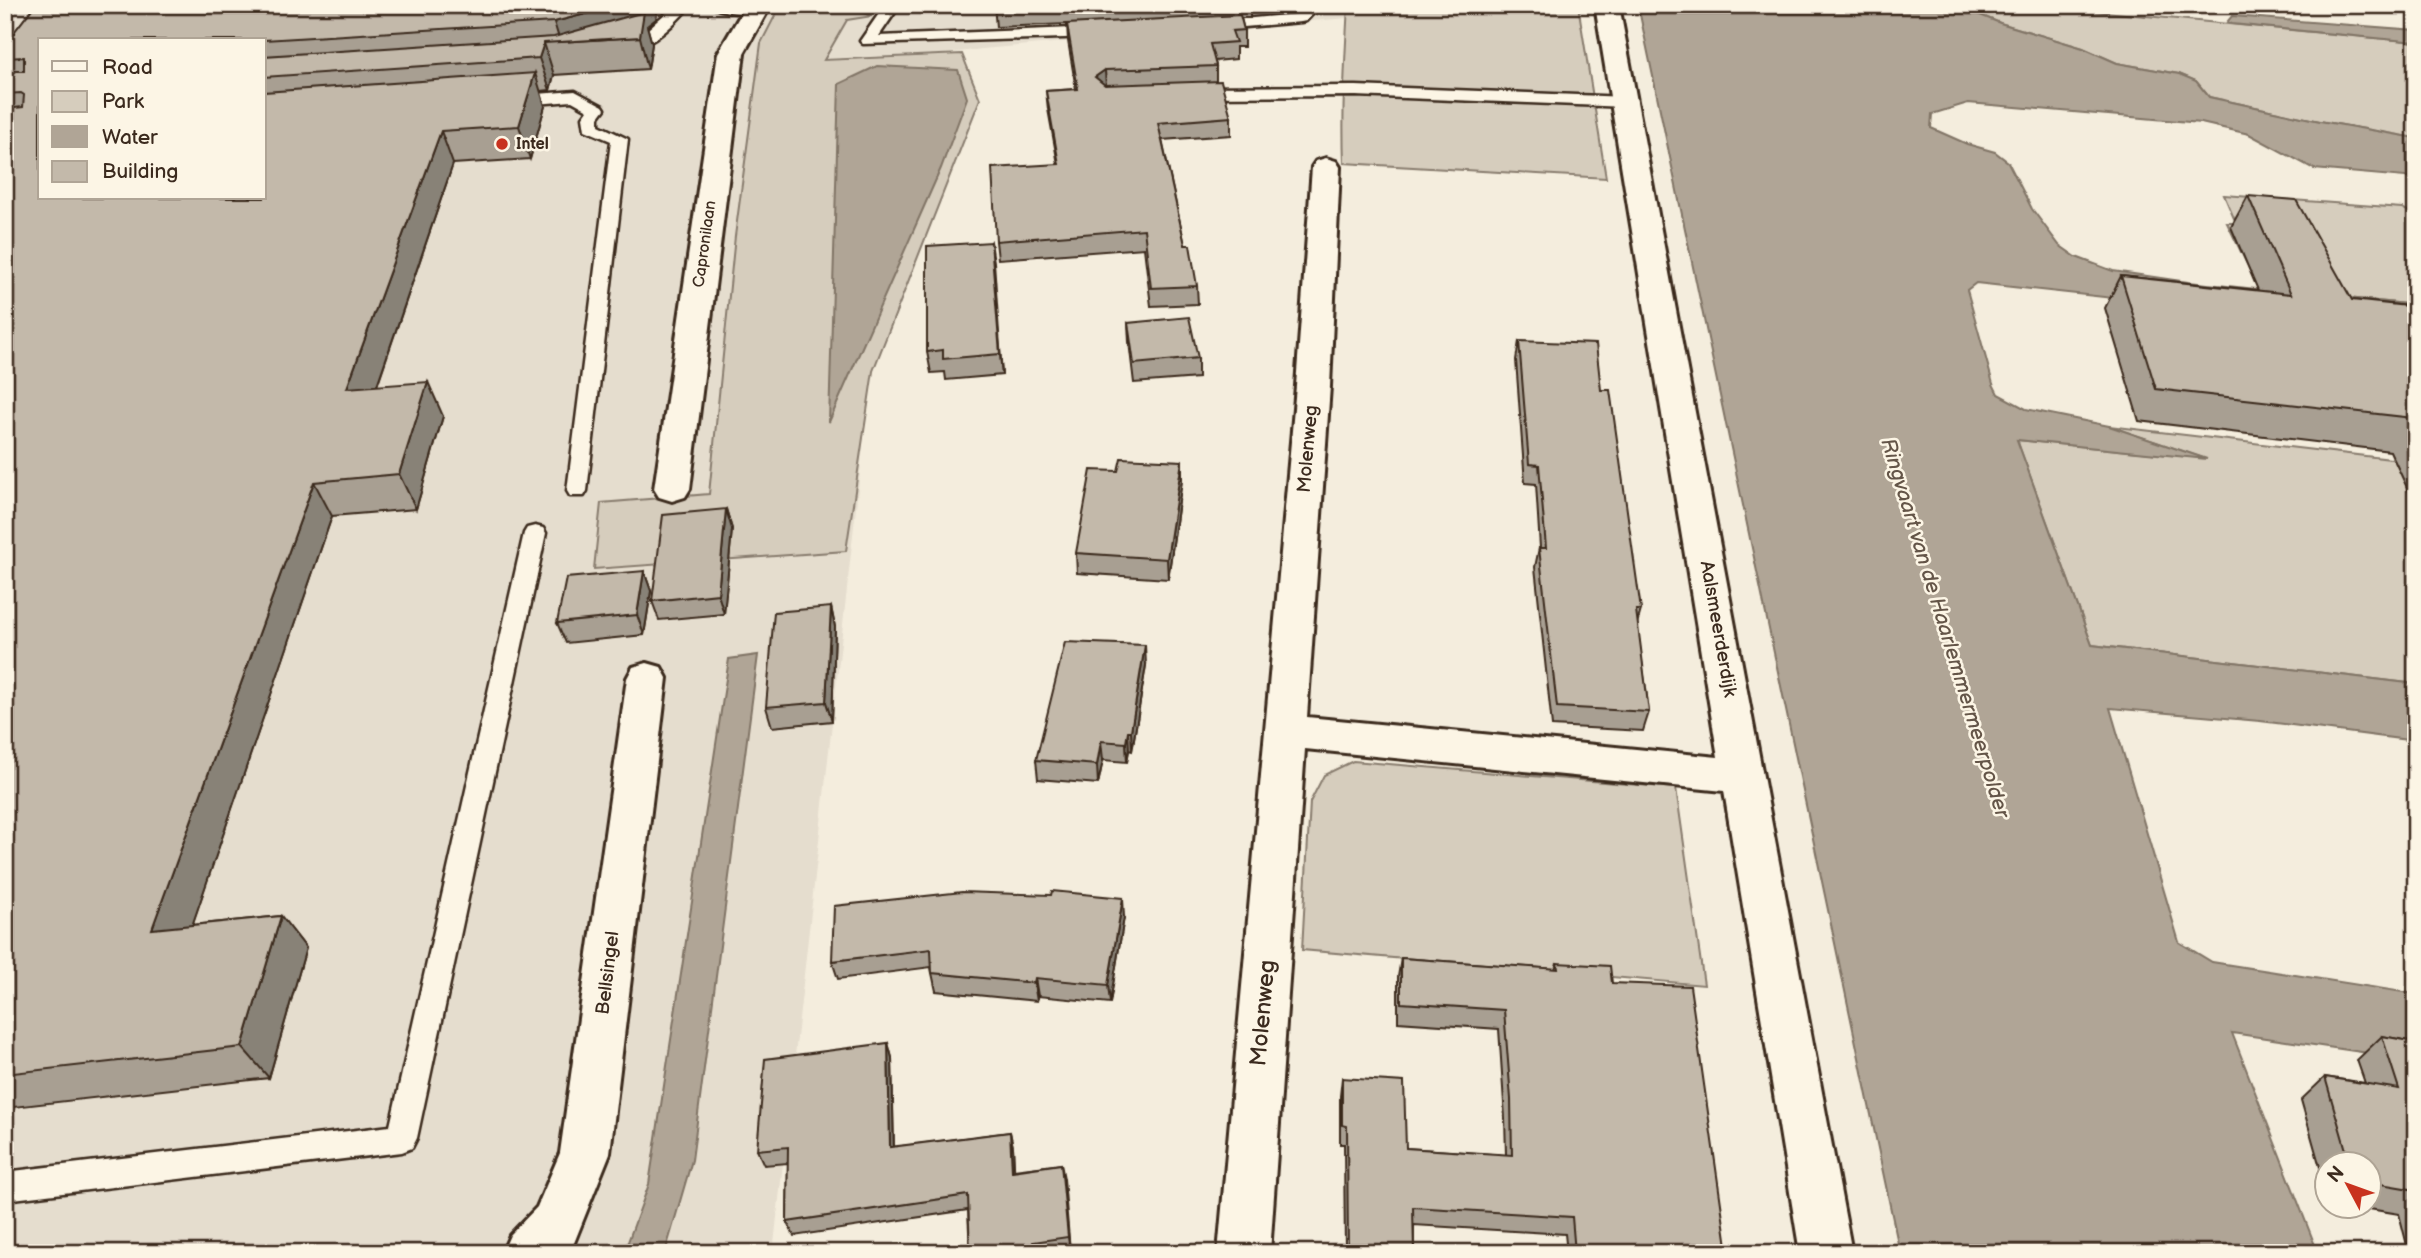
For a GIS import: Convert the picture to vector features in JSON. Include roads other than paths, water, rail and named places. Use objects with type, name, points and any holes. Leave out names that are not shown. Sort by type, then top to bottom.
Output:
[{"type":"street","name":"Aalsmeerderdijk","points":[[1607,5],[1826,1253]]},
{"type":"street","name":"Capronilaan","points":[[672,489],[731,53],[757,7]]},
{"type":"street","name":"Molenweg","points":[[1244,1253],[1313,386],[1326,167]]},
{"type":"street","name":"Bellsingel","points":[[528,1253],[556,1225],[585,1153],[647,678]]},
{"type":"street","points":[[1285,731],[1744,776]]},
{"type":"lane","points":[[604,50],[644,40],[684,5]]},
{"type":"lane","points":[[717,5],[757,7]]},
{"type":"lane","points":[[893,5],[868,41],[1109,32]]},
{"type":"lane","points":[[1197,27],[1301,18],[1314,5]]},
{"type":"lane","points":[[1174,93],[1269,89],[1626,102]]},
{"type":"lane","points":[[491,102],[575,96],[597,109],[591,117],[591,127],[621,139],[577,491]]},
{"type":"lane","points":[[5,1186],[402,1138],[535,533]]},
{"type":"water","name":"Ringvaart van de Haarlemmermeerpolder","points":[[1638,5],[1955,5],[2000,23],[2083,48],[2117,63],[2179,74],[2196,81],[2209,97],[2416,138],[2416,178],[2314,169],[2249,134],[2201,123],[1968,103],[1932,114],[1931,128],[1967,144],[1995,152],[2008,162],[2032,209],[2059,245],[2076,257],[2113,271],[2188,282],[2416,305],[2416,331],[1976,283],[1967,290],[1998,394],[2026,409],[2109,426],[2207,459],[2017,440],[2092,645],[2416,684],[2416,741],[2260,721],[2110,708],[2179,942],[2212,962],[2416,994],[2416,1060],[2232,1033],[2318,1253],[1900,1253]]},
{"type":"water","points":[[2232,16],[2416,30],[2416,42],[2232,24],[2227,22]]},
{"type":"water","points":[[877,66],[958,70],[967,98],[941,168],[829,422],[839,84]]},
{"type":"water","points":[[758,655],[692,1160],[665,1253],[624,1253],[649,1184],[729,659]]},
{"type":"place","name":"Intel","points":[[502,144]]}]
